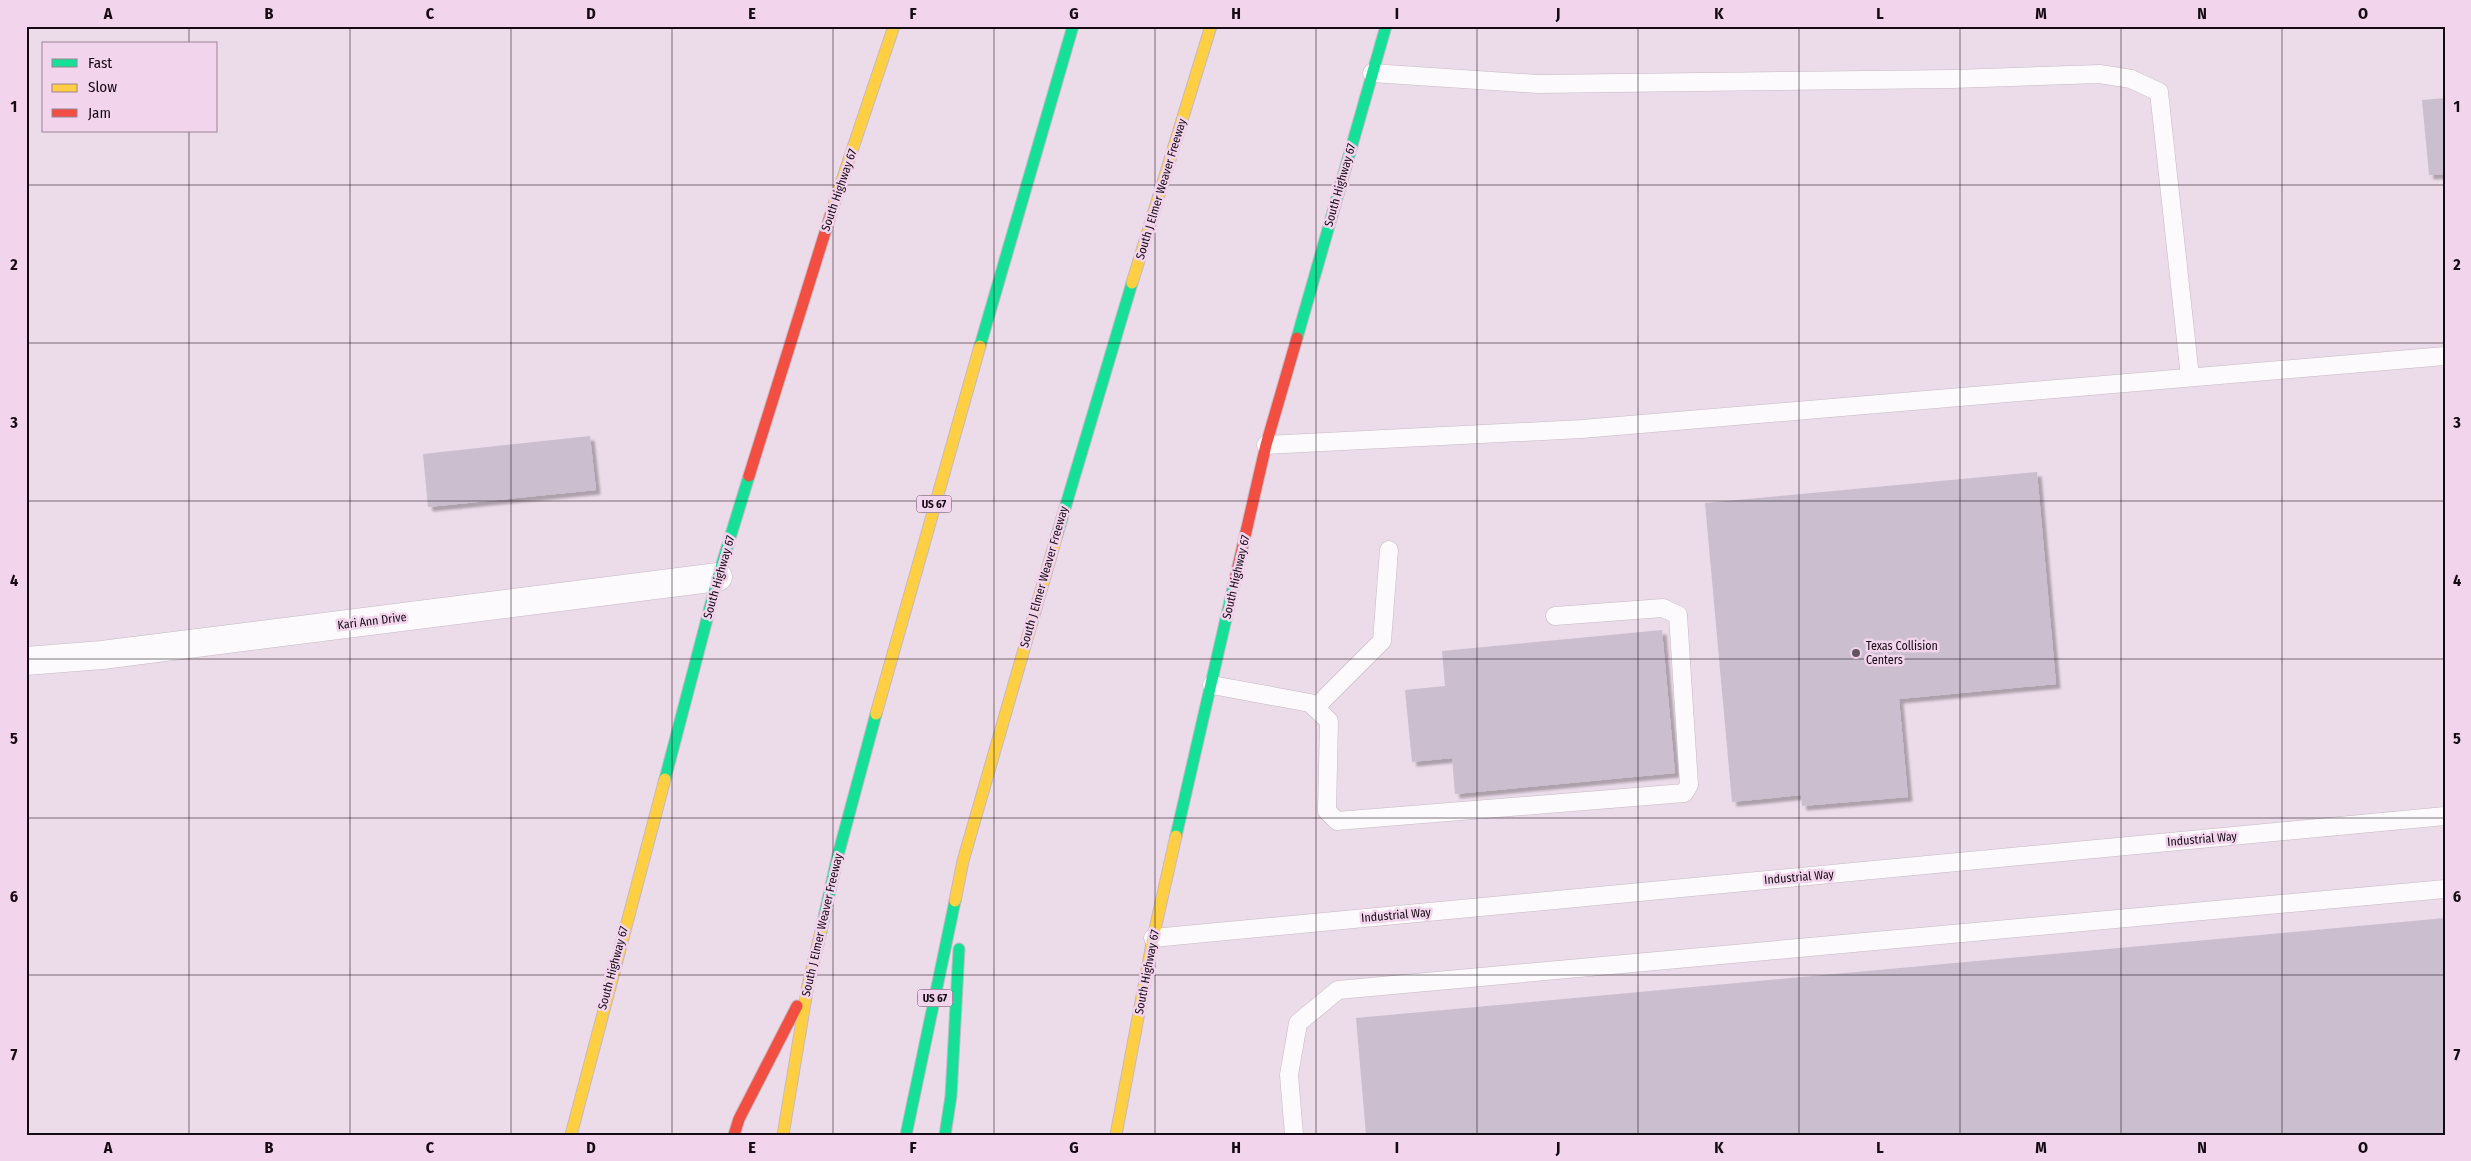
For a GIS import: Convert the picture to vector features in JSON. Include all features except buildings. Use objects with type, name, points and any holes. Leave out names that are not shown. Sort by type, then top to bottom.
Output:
[{"type":"main road","name":"South Highway 67","points":[[571,1135],[718,577],[816,258],[894,26]]},
{"type":"main road","name":"South J Elmer Weaver Freeway","points":[[783,1135],[808,985],[837,859],[929,521],[1073,26]]},
{"type":"main road","name":"South J Elmer Weaver Freeway","points":[[906,1135],[963,862],[1000,725],[1098,394],[1211,26]]},
{"type":"main road","name":"South Highway 67","points":[[1116,1135],[1153,938],[1266,444],[1386,26]]},
{"type":"main road","points":[[945,1135],[951,1096],[963,862]]},
{"type":"main road","points":[[734,1135],[738,1119],[808,985]]},
{"type":"street","name":"Kari Ann Drive","points":[[26,661],[102,655],[718,577]]},
{"type":"lane","points":[[1372,73],[1538,84],[1953,79],[2100,74],[2131,79],[2159,92],[2190,377]]},
{"type":"lane","points":[[1266,444],[1582,429],[2445,356]]},
{"type":"lane","points":[[1316,707],[1382,640],[1388,550]]},
{"type":"lane","points":[[1212,684],[1310,703],[1329,720],[1327,811],[1337,821],[1684,793],[1689,784],[1678,615],[1663,608],[1555,616]]},
{"type":"lane","name":"Industrial Way","points":[[1153,938],[2445,816]]},
{"type":"lane","points":[[1294,1135],[1289,1075],[1298,1023],[1338,990],[2445,889]]},
{"type":"traffic: fast","points":[[980,346],[1073,26]]},
{"type":"traffic: fast","points":[[1297,338],[1386,26]]},
{"type":"traffic: fast","points":[[1057,535],[1132,283]]},
{"type":"traffic: fast","points":[[665,779],[718,577],[749,476]]},
{"type":"traffic: fast","points":[[1176,836],[1234,584]]},
{"type":"traffic: fast","points":[[821,931],[837,859],[876,714]]},
{"type":"traffic: fast","points":[[906,1135],[955,901]]},
{"type":"traffic: fast","points":[[945,1135],[951,1096],[959,949]]},
{"type":"traffic: slow","points":[[833,207],[894,26]]},
{"type":"traffic: slow","points":[[1132,283],[1211,26]]},
{"type":"traffic: slow","points":[[876,714],[980,346]]},
{"type":"traffic: slow","points":[[955,901],[963,861],[1057,535]]},
{"type":"traffic: slow","points":[[571,1135],[665,779]]},
{"type":"traffic: slow","points":[[1116,1135],[1153,938],[1176,836]]},
{"type":"traffic: slow","points":[[783,1135],[808,985],[821,931]]},
{"type":"traffic: jam","points":[[749,476],[833,207]]},
{"type":"traffic: jam","points":[[1234,584],[1266,445],[1297,338]]},
{"type":"traffic: jam","points":[[734,1135],[739,1119],[797,1006]]},
{"type":"place","name":"Texas Collision Centers","points":[[1856,653]]}]
